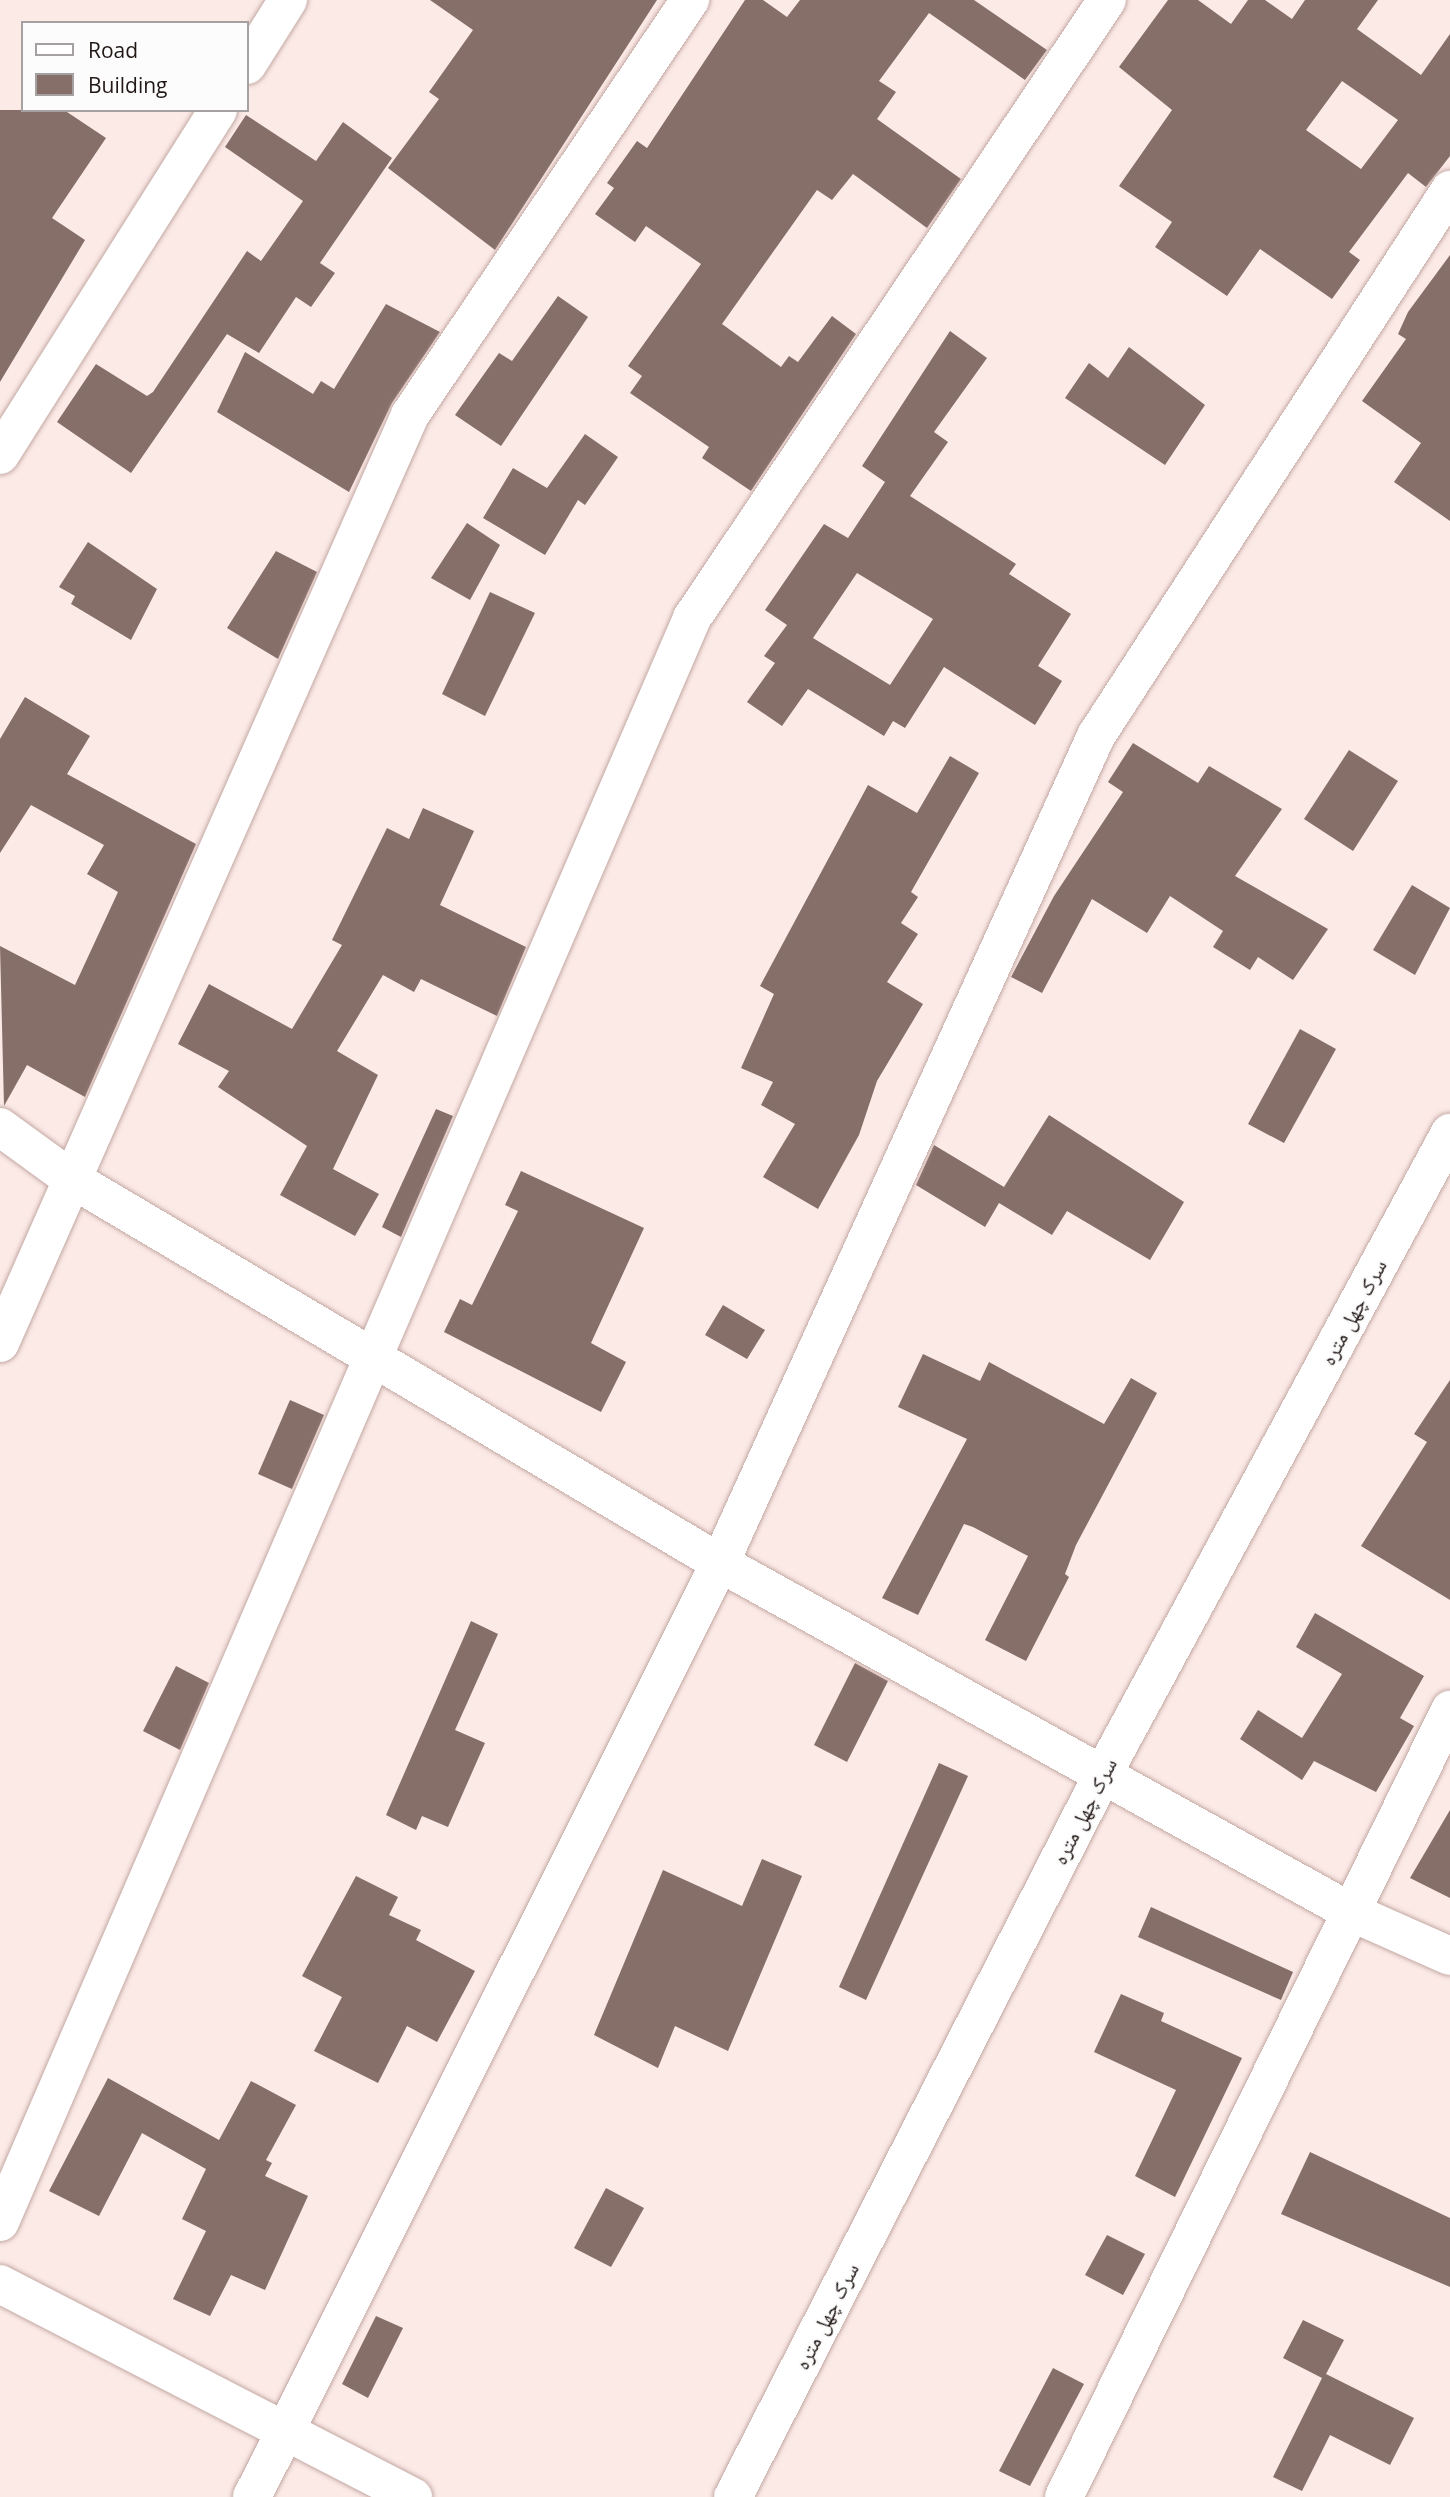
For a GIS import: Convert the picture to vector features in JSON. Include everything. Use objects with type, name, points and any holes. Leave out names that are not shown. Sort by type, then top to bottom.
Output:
[{"type":"street","points":[[248,63],[288,0]]},
{"type":"street","points":[[0,1343],[70,1178],[410,415],[690,0]]},
{"type":"street","points":[[0,2221],[692,618],[1107,0]]},
{"type":"street","points":[[0,455],[217,112]]},
{"type":"street","points":[[252,2497],[281,2431],[720,1563],[1096,736],[1450,190]]},
{"type":"street","points":[[0,1127],[70,1178],[720,1563],[1104,1772],[1351,1912],[1450,1956]]},
{"type":"street","name":"سرک چهل متره","points":[[733,2497],[1104,1772],[1450,1133]]},
{"type":"street","points":[[1064,2497],[1450,1710]]},
{"type":"street","points":[[0,2284],[413,2497]]},
{"type":"building","points":[[430,0],[657,0],[495,250],[388,168],[439,99],[429,92],[473,30]]},
{"type":"building","points":[[745,0],[763,0],[787,17],[800,0],[974,0],[1047,50],[1025,80],[929,13],[879,81],[896,92],[877,119],[961,179],[927,228],[853,174],[832,200],[817,190],[722,324],[781,367],[789,356],[798,362],[832,316],[856,334],[751,491],[702,458],[709,447],[630,393],[642,376],[628,366],[701,264],[646,226],[635,242],[595,214],[614,188],[607,183],[637,141],[647,148]]},
{"type":"building","points":[[1168,0],[1198,0],[1231,24],[1248,0],[1265,0],[1292,19],[1305,0],[1378,0],[1357,29],[1421,75],[1450,34],[1450,156],[1426,187],[1408,173],[1349,252],[1360,260],[1332,299],[1260,249],[1227,296],[1155,247],[1172,222],[1119,186],[1172,110],[1119,67]],"holes":[[[1342,81],[1398,120],[1361,169],[1306,130]]]},
{"type":"building","points":[[0,110],[67,112],[106,138],[52,218],[85,240],[0,382]]},
{"type":"building","points":[[246,115],[316,161],[343,122],[392,158],[320,263],[335,273],[311,307],[296,297],[259,353],[227,334],[131,473],[57,422],[96,364],[147,396],[153,392],[247,251],[261,261],[303,201],[225,147]]},
{"type":"building","points":[[1450,255],[1450,521],[1394,482],[1421,443],[1362,401],[1406,339],[1398,334],[1408,312]]},
{"type":"building","points":[[558,296],[588,317],[501,446],[455,415],[499,353],[512,361]]},
{"type":"building","points":[[386,304],[440,332],[392,403],[349,492],[217,412],[245,352],[313,394],[321,381],[334,389]]},
{"type":"building","points":[[950,331],[987,358],[934,432],[948,442],[910,496],[1016,564],[1009,574],[1071,614],[1038,666],[1062,681],[1035,725],[944,667],[905,728],[893,721],[884,736],[808,689],[782,726],[747,702],[775,663],[764,656],[787,625],[765,610],[824,524],[848,538],[885,482],[862,466]],"holes":[[[857,573],[933,619],[890,685],[813,638]]]},
{"type":"building","points":[[1129,347],[1205,405],[1165,465],[1065,398],[1089,363],[1108,378]]},
{"type":"building","points":[[585,434],[618,457],[585,505],[578,500],[545,555],[483,518],[513,468],[547,488]]},
{"type":"building","points":[[467,523],[500,545],[470,600],[431,578]]},
{"type":"building","points":[[88,542],[157,589],[131,640],[71,604],[75,596],[59,587]]},
{"type":"building","points":[[276,551],[317,572],[278,659],[227,628]]},
{"type":"building","points":[[490,592],[535,613],[485,716],[442,694]]},
{"type":"building","points":[[25,697],[90,736],[67,774],[196,844],[85,1097],[27,1065],[4,1106],[0,946],[75,985],[118,892],[87,874],[104,845],[31,805],[0,853],[0,739]]},
{"type":"building","points":[[1133,743],[1198,783],[1209,766],[1282,809],[1235,876],[1328,929],[1293,980],[1258,957],[1250,970],[1213,947],[1223,931],[1170,896],[1147,933],[1092,899],[1042,993],[1011,977],[1054,896],[1123,792],[1108,782]]},
{"type":"building","points":[[1349,750],[1398,781],[1353,851],[1304,819]]},
{"type":"building","points":[[950,756],[979,773],[911,892],[918,897],[901,923],[918,934],[887,982],[923,1004],[877,1081],[859,1135],[818,1209],[763,1177],[795,1124],[761,1105],[773,1082],[741,1068],[774,994],[760,986],[868,785],[917,813]]},
{"type":"building","points":[[423,808],[474,831],[440,905],[526,947],[497,1016],[421,979],[414,992],[383,975],[337,1051],[378,1075],[333,1169],[379,1194],[355,1236],[280,1195],[307,1146],[218,1087],[229,1071],[178,1044],[209,984],[292,1029],[342,945],[332,940],[387,828],[409,839]]},
{"type":"building","points":[[1412,885],[1450,908],[1415,975],[1373,950]]},
{"type":"building","points":[[1300,1029],[1336,1049],[1284,1143],[1248,1124]]},
{"type":"building","points":[[436,1109],[453,1116],[401,1237],[382,1227]]},
{"type":"building","points":[[1049,1115],[1184,1202],[1150,1260],[1067,1211],[1052,1235],[999,1203],[985,1227],[916,1185],[934,1145],[1004,1187]]},
{"type":"building","points":[[521,1171],[644,1228],[591,1343],[626,1362],[601,1412],[444,1332],[460,1299],[472,1305],[518,1211],[505,1205]]},
{"type":"building","points":[[723,1305],[765,1330],[747,1359],[705,1335]]},
{"type":"building","points":[[923,1354],[980,1381],[989,1362],[1104,1424],[1131,1378],[1157,1393],[1076,1545],[1065,1574],[1069,1577],[1026,1661],[985,1640],[1028,1556],[973,1527],[964,1524],[918,1615],[882,1598],[967,1439],[898,1407]]},
{"type":"building","points":[[1450,1380],[1450,1600],[1361,1546],[1427,1442],[1414,1434]]},
{"type":"building","points":[[290,1400],[324,1415],[292,1489],[258,1474]]},
{"type":"building","points":[[1315,1613],[1424,1676],[1400,1718],[1414,1726],[1376,1792],[1314,1761],[1302,1780],[1240,1739],[1258,1710],[1302,1738],[1342,1674],[1296,1647]]},
{"type":"building","points":[[471,1621],[498,1634],[455,1730],[485,1743],[448,1827],[422,1816],[416,1830],[386,1815]]},
{"type":"building","points":[[855,1663],[888,1681],[847,1762],[814,1745]]},
{"type":"building","points":[[176,1666],[209,1683],[180,1750],[143,1731]]},
{"type":"building","points":[[939,1763],[968,1776],[866,2000],[839,1987]]},
{"type":"building","points":[[1450,1810],[1450,1898],[1410,1878]]},
{"type":"building","points":[[762,1859],[802,1876],[728,2051],[675,2026],[658,2068],[594,2035],[663,1870],[742,1906]]},
{"type":"building","points":[[356,1876],[398,1897],[389,1915],[421,1930],[416,1940],[475,1971],[437,2042],[407,2026],[378,2083],[314,2051],[342,1997],[302,1976]]},
{"type":"building","points":[[1151,1907],[1293,1972],[1281,2000],[1138,1937]]},
{"type":"building","points":[[1121,1994],[1164,2013],[1161,2021],[1242,2058],[1175,2197],[1135,2176],[1176,2090],[1094,2052]]},
{"type":"building","points":[[108,2078],[219,2140],[251,2081],[296,2105],[266,2160],[272,2163],[265,2176],[308,2196],[265,2290],[231,2275],[210,2316],[173,2299],[206,2231],[182,2219],[206,2169],[142,2133],[99,2216],[49,2191]]},
{"type":"building","points":[[1310,2152],[1450,2218],[1450,2287],[1281,2214]]},
{"type":"building","points":[[606,2188],[644,2208],[611,2267],[574,2248]]},
{"type":"building","points":[[1107,2235],[1145,2254],[1123,2295],[1085,2275]]},
{"type":"building","points":[[376,2316],[403,2328],[368,2398],[342,2384]]},
{"type":"building","points":[[1303,2320],[1344,2340],[1326,2374],[1414,2418],[1390,2465],[1330,2435],[1302,2491],[1273,2477],[1322,2378],[1283,2358]]},
{"type":"building","points":[[1053,2368],[1084,2384],[1030,2486],[999,2471]]}]
